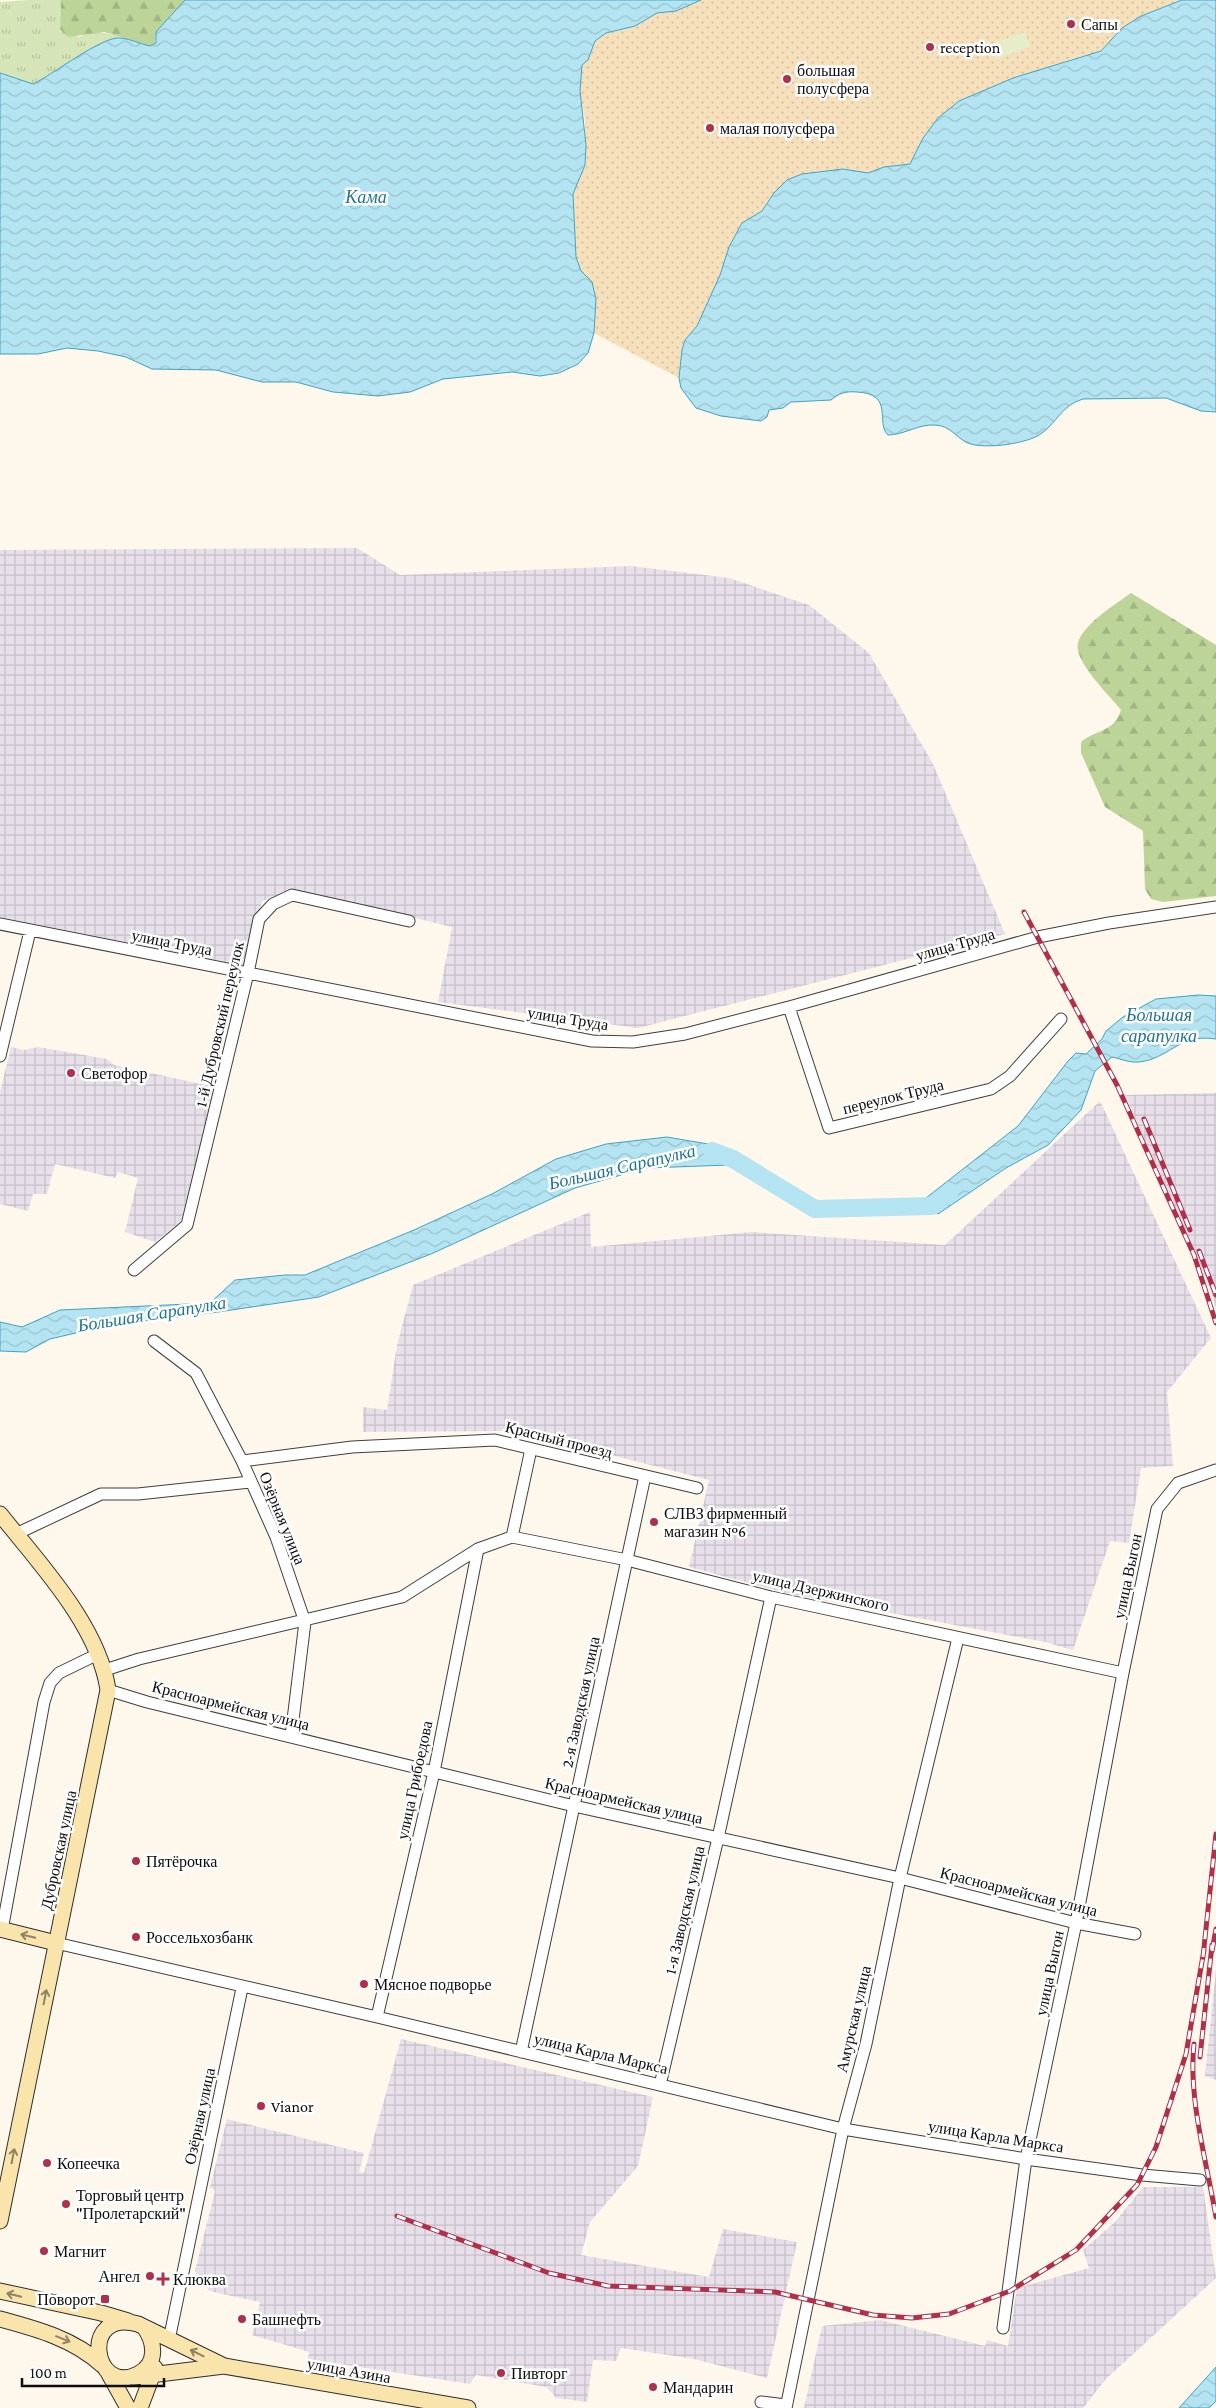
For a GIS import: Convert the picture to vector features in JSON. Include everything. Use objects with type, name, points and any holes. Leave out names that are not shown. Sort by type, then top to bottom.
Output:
[{"type":"main road","name":"Дубровская улица","points":[[0,1514],[84,1627],[105,1670],[108,1690],[0,2221]]},
{"type":"main road","name":"улица Карла Маркса","points":[[1,1930],[56,1943]]},
{"type":"main road","points":[[0,2292],[101,2313],[144,2327],[152,2340],[153,2356],[145,2369],[132,2377],[124,2377],[106,2369],[90,2353],[76,2345],[0,2318]]},
{"type":"main road","points":[[128,2408],[98,2351],[101,2336],[113,2324],[130,2322]]},
{"type":"main road","name":"улица Азина","points":[[144,2327],[224,2366],[415,2404],[468,2408]]},
{"type":"main road","points":[[140,2408],[151,2375],[170,2340]]},
{"type":"main road","name":"улица Азина","points":[[132,2377],[224,2366]]},
{"type":"street","name":"1-й Дубровский переулок","points":[[134,1270],[187,1225],[248,973],[259,919],[273,904],[292,895],[409,921]]},
{"type":"street","name":"улица Труда","points":[[0,924],[592,1042],[633,1042],[684,1034],[789,1007],[1038,937],[1109,923],[1216,907]]},
{"type":"street","points":[[0,1056],[30,931]]},
{"type":"street","name":"переулок Труда","points":[[789,1007],[829,1128],[991,1089],[1010,1076],[1060,1019]]},
{"type":"street","name":"Озёрная улица","points":[[154,1341],[196,1373],[242,1461],[276,1537],[304,1622],[291,1736]]},
{"type":"street","name":"Красный проезд","points":[[242,1461],[352,1447],[495,1440],[697,1488]]},
{"type":"street","points":[[105,1670],[139,1659],[304,1622],[402,1597],[478,1549],[512,1537],[531,1450]]},
{"type":"street","name":"улица Выгон","points":[[1003,2328],[1026,2159],[1076,1923],[1123,1673],[1157,1509],[1178,1483],[1216,1470]]},
{"type":"street","name":"2-я Заводская улица","points":[[521,2052],[645,1476]]},
{"type":"street","points":[[16,1534],[101,1494],[138,1494],[250,1482]]},
{"type":"street","name":"улица Дзержинского","points":[[512,1537],[627,1560],[771,1597],[1123,1673]]},
{"type":"street","name":"улица Грибоедова","points":[[377,2017],[434,1772],[478,1549]]},
{"type":"street","name":"1-я Заводская улица","points":[[660,2085],[718,1838],[771,1597]]},
{"type":"street","name":"Амурская улица","points":[[786,2406],[843,2130],[866,2044],[900,1878],[958,1638]]},
{"type":"street","points":[[1,1930],[44,1702],[50,1683],[59,1673],[98,1654]]},
{"type":"street","name":"Красноармейская улица","points":[[108,1690],[146,1702],[574,1806],[900,1878],[1076,1923],[1135,1934]]},
{"type":"street","name":"улица Карла Маркса","points":[[56,1943],[242,1988],[377,2017],[843,2130],[1026,2159],[1142,2175],[1200,2180]]},
{"type":"street","name":"Озёрная улица","points":[[170,2340],[242,1988]]},
{"type":"street","points":[[761,2402],[786,2406]]},
{"type":"shaded area","points":[[357,548],[400,575],[631,566],[729,578],[809,605],[869,653],[933,764],[1005,934],[638,1028],[438,1002],[452,927],[321,895],[292,890],[262,901],[247,966],[0,917],[0,550]]},
{"type":"shaded area","points":[[11,1047],[24,1050],[38,1047],[107,1059],[114,1065],[215,1087],[181,1221],[155,1242],[125,1232],[138,1178],[118,1172],[115,1178],[55,1164],[47,1194],[33,1194],[28,1211],[0,1204],[0,1092]]},
{"type":"shaded area","points":[[1216,1093],[1216,1308],[1207,1280],[1125,1095]]},
{"type":"shaded area","points":[[1100,1101],[1211,1338],[1167,1392],[1173,1466],[1141,1468],[1129,1543],[1110,1541],[1073,1650],[1045,1642],[786,1593],[689,1567],[709,1480],[518,1431],[363,1432],[363,1407],[387,1410],[397,1345],[413,1285],[590,1212],[591,1247],[752,1232],[945,1245]]},
{"type":"shaded area","points":[[1216,1970],[1216,2080],[1205,2076]]},
{"type":"shaded area","points":[[401,2039],[653,2097],[638,2166],[590,2222],[581,2255],[709,2277],[723,2229],[797,2242],[767,2378],[694,2359],[621,2348],[616,2361],[593,2360],[587,2402],[556,2398],[547,2387],[476,2375],[470,2384],[308,2359],[309,2352],[252,2335],[260,2302],[209,2291],[195,2271],[215,2191],[210,2187],[227,2119],[364,2153],[359,2172],[364,2173]]},
{"type":"shaded area","points":[[1143,2187],[1203,2187],[1216,2278],[1106,2379],[1083,2408],[804,2408],[822,2326],[880,2320],[985,2346],[987,2340],[1008,2346],[1017,2288],[1089,2268],[1083,2250],[1115,2222]]},
{"type":"green space","points":[[61,0],[60,29],[79,37],[100,32],[120,37],[104,42],[33,84],[0,73],[0,2]]},
{"type":"green space","points":[[61,0],[185,0],[156,32],[155,43],[150,46],[104,32],[68,37],[60,29]]},
{"type":"green space","points":[[1025,32],[1030,47],[996,59],[991,44]]},
{"type":"green space","points":[[1131,593],[1216,645],[1216,896],[1163,902],[1151,899],[1145,889],[1143,831],[1105,807],[1081,753],[1081,742],[1114,723],[1121,710],[1084,665],[1078,650],[1078,642],[1082,634],[1097,618]]},
{"type":"sand","points":[[701,0],[1182,0],[1141,16],[1122,28],[1101,51],[1068,60],[938,118],[923,138],[910,164],[884,167],[868,173],[843,169],[774,193],[762,211],[742,223],[729,247],[720,275],[697,326],[685,340],[679,378],[594,333],[596,299],[592,282],[581,271],[576,257],[573,194],[585,165],[585,121],[580,91],[582,65],[588,60],[595,41],[606,33],[635,26],[657,13],[676,11]]},
{"type":"water","name":"Кама","points":[[185,0],[701,0],[676,11],[657,13],[635,26],[606,33],[595,41],[588,60],[582,65],[580,91],[586,145],[585,165],[573,194],[576,257],[581,271],[592,282],[596,299],[594,333],[588,353],[578,364],[559,373],[540,376],[512,372],[443,379],[410,392],[378,396],[333,392],[296,382],[262,382],[216,370],[152,369],[126,357],[98,351],[67,348],[38,354],[0,354],[0,73],[33,84],[90,49],[113,39],[121,38],[150,46],[156,43],[156,32]]},
{"type":"water","points":[[1182,0],[1216,0],[1216,412],[1201,411],[1166,398],[1083,399],[1064,410],[1039,435],[1013,443],[980,446],[964,441],[946,428],[936,425],[888,435],[884,430],[880,403],[869,394],[857,392],[843,393],[831,400],[791,402],[783,408],[769,410],[767,417],[761,421],[721,416],[696,408],[681,388],[679,378],[685,340],[697,326],[720,275],[729,247],[742,223],[762,211],[774,193],[787,180],[802,174],[843,169],[868,173],[884,167],[910,164],[923,138],[938,118],[959,101],[1013,78],[1101,51],[1122,28],[1141,16]]},
{"type":"water","name":"Большая сарапулка","points":[[1198,995],[1216,996],[1216,1039],[1203,1038],[1193,1040],[1149,1060],[1139,1062],[1112,1057],[1095,1071],[1081,1110],[1048,1145],[1006,1168],[938,1214],[926,1198],[1018,1126],[1076,1053],[1086,1054],[1102,1039],[1106,1031],[1123,1017],[1156,999]]},
{"type":"water","points":[[667,1137],[714,1145],[735,1157],[729,1165],[646,1168],[575,1188],[431,1254],[319,1297],[110,1325],[50,1339],[26,1352],[0,1351],[0,1322],[22,1327],[60,1310],[210,1303],[235,1280],[305,1275],[414,1230],[492,1194],[556,1159],[606,1144]]},
{"type":"water","points":[[1216,2367],[1216,2401],[1209,2408],[1179,2408]]},
{"type":"waterway","name":"Большая Сарапулка","points":[[712,1151],[733,1159],[815,1209],[932,1206],[950,1192]]},
{"type":"railway","points":[[1024,912],[1117,1085],[1194,1255],[1216,1323]]},
{"type":"railway","points":[[1144,1119],[1190,1230]]},
{"type":"railway","points":[[1199,1251],[1216,1295]]},
{"type":"railway","points":[[1203,1957],[1216,1834]]},
{"type":"railway","points":[[1212,1951],[1216,1929]]},
{"type":"railway","points":[[1200,2057],[1212,1945]]},
{"type":"railway","points":[[397,2216],[549,2273],[608,2286],[775,2292],[873,2315],[912,2318],[949,2314],[1010,2291],[1076,2250],[1137,2185],[1156,2147],[1186,2054],[1204,1950]]},
{"type":"railway","points":[[1194,2044],[1193,2065],[1196,2109],[1216,2217]]},
{"type":"place","name":"Сапы","points":[[1071,24]]},
{"type":"place","name":"reception","points":[[930,47]]},
{"type":"place","name":"большая полусфера","points":[[787,79]]},
{"type":"place","name":"малая полусфера","points":[[710,128]]},
{"type":"place","name":"Светофор","points":[[71,1073]]},
{"type":"place","name":"СЛВЗ фирменный магазин №6","points":[[654,1522]]},
{"type":"place","name":"Пятёрочка","points":[[136,1861]]},
{"type":"place","name":"Россельхозбанк","points":[[136,1937]]},
{"type":"place","name":"Мясное подворье","points":[[364,1984]]},
{"type":"place","name":"Vianor","points":[[261,2106]]},
{"type":"place","name":"Копеечка","points":[[47,2163]]},
{"type":"place","name":"Торговый центр \"Пролетарский\"","points":[[66,2204]]},
{"type":"place","name":"Магнит","points":[[44,2251]]},
{"type":"place","name":"Ангел","points":[[150,2276]]},
{"type":"place","name":"Клюква","points":[[163,2279]]},
{"type":"place","name":"Поворот","points":[[105,2299]]},
{"type":"place","name":"Башнефть","points":[[242,2319]]},
{"type":"place","name":"Пивторг","points":[[501,2373]]},
{"type":"place","name":"Мандарин","points":[[653,2387]]}]
